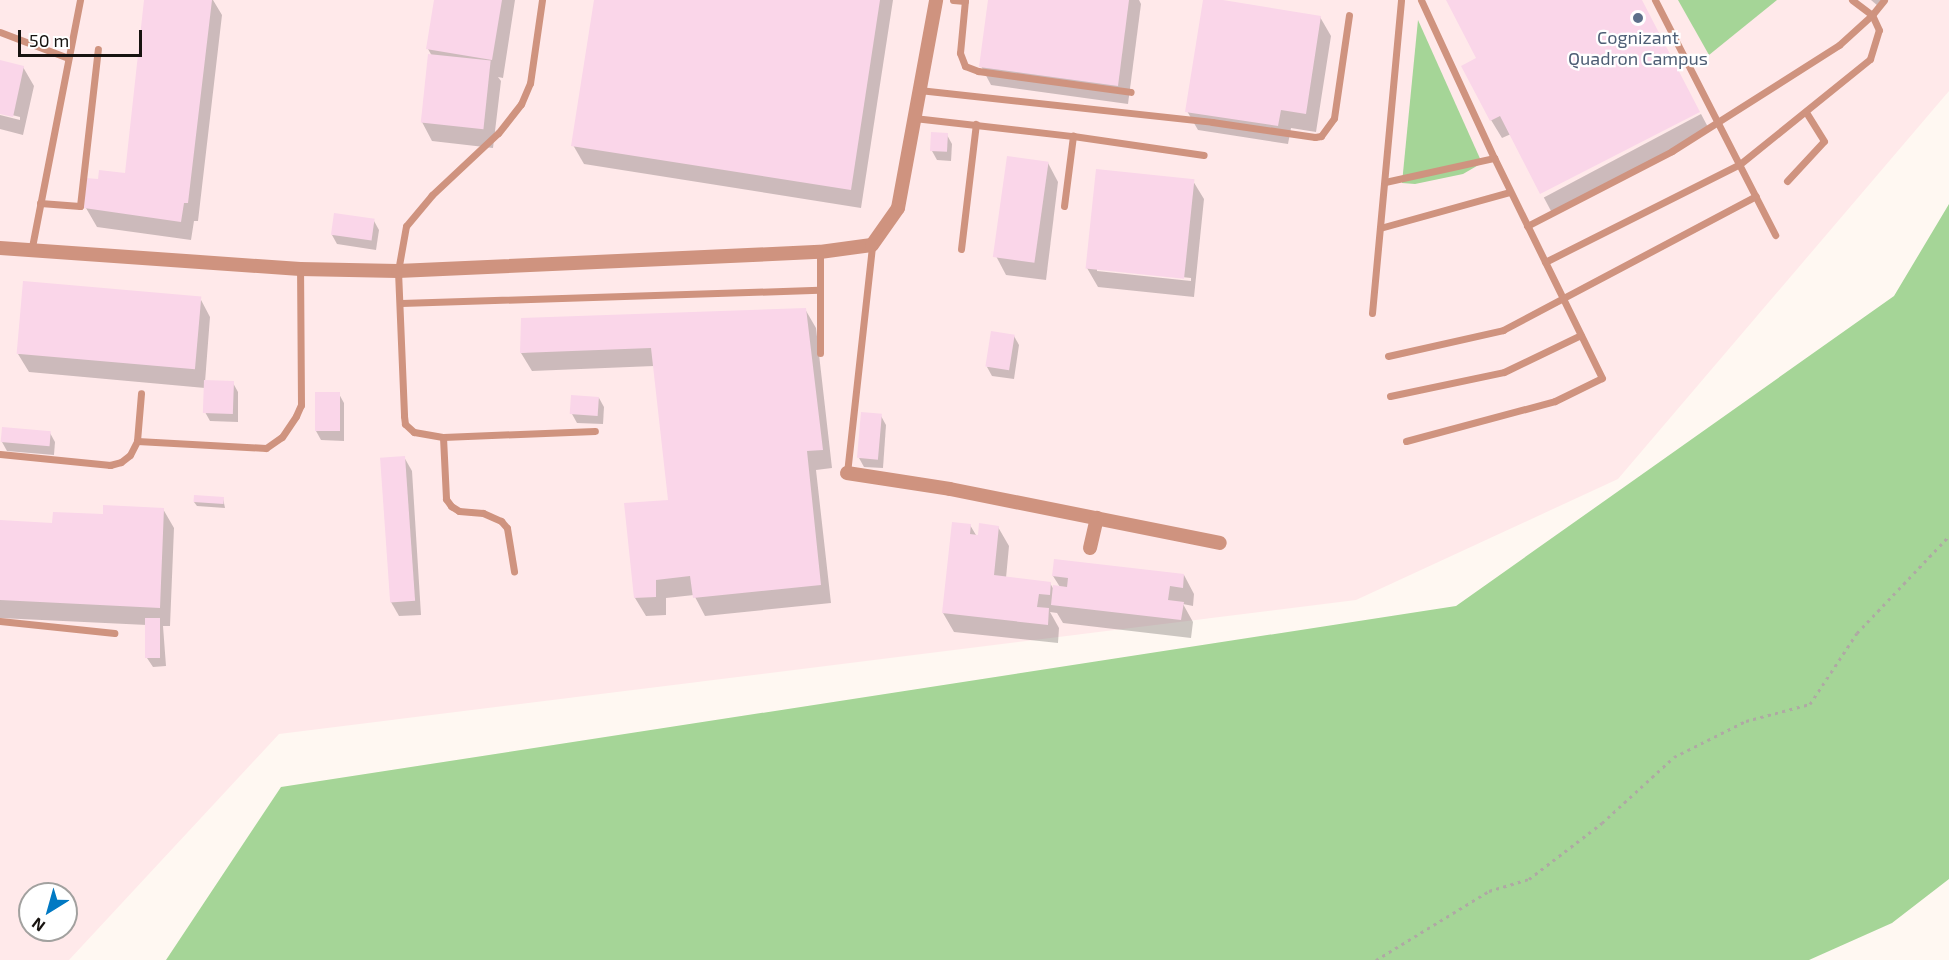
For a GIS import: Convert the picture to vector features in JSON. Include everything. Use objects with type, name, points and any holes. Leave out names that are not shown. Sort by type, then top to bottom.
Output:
[{"type":"street","points":[[0,248],[31,252],[300,269],[398,271],[820,252],[872,245],[898,208],[936,0]]},
{"type":"street","points":[[847,473],[950,489],[1220,543]]},
{"type":"street","points":[[1090,548],[1097,518]]},
{"type":"lane","points":[[31,252],[80,0]]},
{"type":"lane","points":[[542,0],[530,83],[521,104],[498,133],[432,195],[406,226],[398,271],[405,424],[421,435],[443,438],[595,431]]},
{"type":"lane","points":[[953,0],[965,1],[960,53],[965,66],[978,71],[1131,92]]},
{"type":"lane","points":[[1372,313],[1401,0]]},
{"type":"lane","points":[[1406,441],[1555,401],[1602,378],[1510,192],[1421,0]]},
{"type":"lane","points":[[1654,0],[1775,235]]},
{"type":"lane","points":[[1545,262],[1740,164],[1869,59],[1879,30],[1872,15],[1852,0]]},
{"type":"lane","points":[[1527,226],[1672,151],[1718,122],[1839,45],[1872,15],[1884,0]]},
{"type":"lane","points":[[919,90],[1321,136],[1334,118],[1349,15]]},
{"type":"lane","points":[[0,32],[68,58]]},
{"type":"lane","points":[[40,203],[80,206],[98,49]]},
{"type":"lane","points":[[1787,181],[1824,141],[1806,112]]},
{"type":"lane","points":[[914,118],[1073,136],[1204,155]]},
{"type":"lane","points":[[961,249],[976,124]]},
{"type":"lane","points":[[1064,206],[1073,136]]},
{"type":"lane","points":[[1385,182],[1494,158]]},
{"type":"lane","points":[[1380,228],[1510,192]]},
{"type":"lane","points":[[1388,356],[1503,330],[1756,196]]},
{"type":"lane","points":[[847,473],[872,245]]},
{"type":"lane","points":[[820,252],[820,353]]},
{"type":"lane","points":[[137,441],[266,448],[282,436],[301,405],[300,269]]},
{"type":"lane","points":[[401,303],[819,290]]},
{"type":"lane","points":[[1390,396],[1504,372],[1581,335]]},
{"type":"lane","points":[[0,454],[110,465],[130,455],[137,441],[141,393]]},
{"type":"lane","points":[[443,438],[446,499],[459,511],[483,513],[501,521],[507,528],[514,571]]},
{"type":"lane","points":[[0,621],[114,633]]},
{"type":"path","points":[[1376,960],[1490,891],[1529,879],[1602,823],[1674,757],[1746,721],[1810,704],[1857,633],[1949,536]]},
{"type":"shaded area","points":[[0,0],[1949,0],[1949,91],[1618,479],[1356,600],[279,734],[69,960],[0,960]]},
{"type":"green space","points":[[1678,0],[1777,0],[1709,55]]},
{"type":"green space","points":[[1418,20],[1482,163],[1463,174],[1415,184],[1402,183]]},
{"type":"green space","points":[[1949,204],[1949,879],[1892,923],[1809,960],[166,960],[281,787],[1456,606],[1894,296]]},
{"type":"building","points":[[144,0],[212,0],[188,203],[184,203],[181,222],[84,208],[86,178],[98,179],[99,170],[125,173]]},
{"type":"building","points":[[434,0],[502,0],[492,60],[426,49]]},
{"type":"building","points":[[594,0],[880,0],[851,190],[571,146]]},
{"type":"building","points":[[988,0],[1129,0],[1118,86],[979,67]]},
{"type":"building","points":[[1203,0],[1223,0],[1321,16],[1306,114],[1281,110],[1278,126],[1185,112]]},
{"type":"building","points":[[1446,0],[1642,0],[1700,112],[1540,194],[1500,116],[1490,121],[1461,66],[1476,58]]},
{"type":"building","points":[[428,54],[491,61],[483,129],[421,123]]},
{"type":"building","points":[[0,60],[24,66],[13,117],[0,114]]},
{"type":"building","points":[[931,132],[948,133],[947,152],[930,151]]},
{"type":"building","points":[[1007,156],[1049,162],[1034,263],[993,257]]},
{"type":"building","points":[[1096,169],[1194,179],[1184,279],[1086,268]]},
{"type":"building","points":[[334,213],[375,219],[372,240],[331,235]]},
{"type":"building","points":[[23,281],[201,297],[195,369],[17,354]]},
{"type":"building","points":[[806,308],[823,450],[807,451],[821,585],[693,598],[690,576],[656,580],[656,597],[634,598],[624,503],[668,500],[651,348],[520,353],[521,318]]},
{"type":"building","points":[[991,331],[1015,335],[1009,370],[985,367]]},
{"type":"building","points":[[204,380],[234,381],[233,414],[203,413]]},
{"type":"building","points":[[315,392],[340,392],[340,431],[315,431]]},
{"type":"building","points":[[571,395],[599,397],[598,416],[570,414]]},
{"type":"building","points":[[861,412],[882,414],[878,460],[857,458]]},
{"type":"building","points":[[2,427],[51,431],[50,446],[1,442]]},
{"type":"building","points":[[405,456],[415,601],[390,602],[380,458]]},
{"type":"building","points":[[194,495],[224,497],[223,504],[194,502]]},
{"type":"building","points":[[103,505],[164,508],[160,608],[0,600],[0,520],[52,523],[53,512],[103,514]]},
{"type":"building","points":[[952,522],[971,524],[970,534],[978,535],[979,523],[999,526],[994,575],[1051,582],[1050,595],[1039,594],[1037,607],[1049,608],[1048,625],[942,613]]},
{"type":"building","points":[[1054,559],[1184,574],[1183,588],[1170,586],[1168,600],[1184,602],[1181,620],[1051,605],[1053,585],[1067,587],[1068,578],[1052,576]]},
{"type":"building","points":[[145,618],[160,618],[160,658],[145,658]]},
{"type":"place","name":"Cognizant Quadron Campus","points":[[1638,18]]}]
